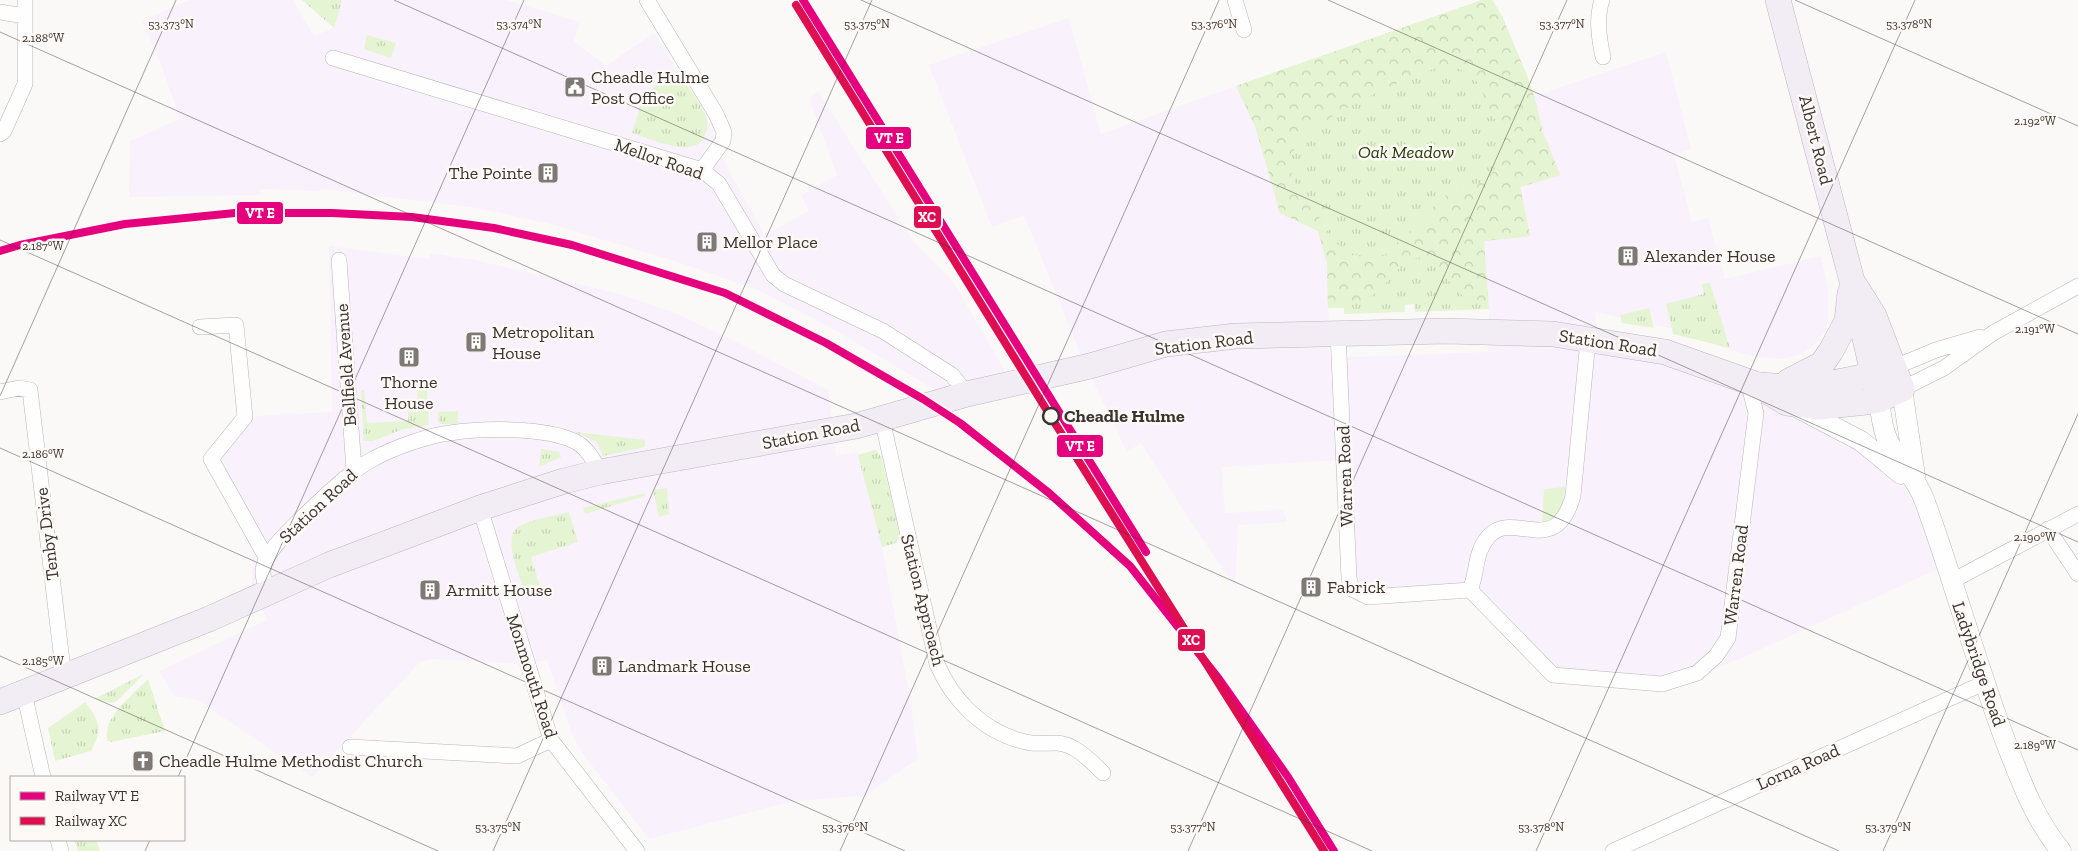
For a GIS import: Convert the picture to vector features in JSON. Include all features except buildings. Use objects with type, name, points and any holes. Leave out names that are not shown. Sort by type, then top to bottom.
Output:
[{"type":"main road","name":"Albert Road","points":[[1778,0],[1852,281],[1890,376],[1879,400]]},
{"type":"main road","points":[[1766,389],[1803,375],[1822,364],[1847,321],[1852,281]]},
{"type":"main road","name":"Station Road","points":[[0,702],[64,678],[268,594],[329,565],[480,508],[564,481],[600,472],[819,433],[882,419],[967,394],[1090,366],[1166,344],[1236,336],[1338,333],[1446,331],[1553,334],[1666,352],[1819,408],[1879,400]]},
{"type":"main road","name":"Station Road","points":[[1766,389],[1890,376]]},
{"type":"street","points":[[0,134],[4,131],[25,84],[25,0]]},
{"type":"street","points":[[647,0],[716,114],[724,132],[723,141],[702,170]]},
{"type":"street","points":[[1235,0],[1244,30]]},
{"type":"street","points":[[1602,0],[1599,10],[1599,37],[1603,57]]},
{"type":"street","points":[[0,12],[24,16]]},
{"type":"street","name":"Mellor Road","points":[[333,58],[702,170],[719,184],[773,275],[784,284],[883,331],[952,376],[967,394]]},
{"type":"street","name":"Bellfield Avenue","points":[[338,260],[354,470]]},
{"type":"street","points":[[1890,376],[1944,368],[1993,333],[2078,286]]},
{"type":"street","points":[[200,327],[236,325],[245,417],[211,459],[266,557]]},
{"type":"street","name":"Warren Road","points":[[1338,333],[1350,585],[1357,592],[1368,596],[1470,590],[1553,675],[1662,684],[1697,673],[1716,656],[1728,638],[1756,413],[1766,389]]},
{"type":"street","points":[[1890,376],[1936,350],[1993,333]]},
{"type":"street","points":[[1470,590],[1475,579],[1480,549],[1490,534],[1512,528],[1547,529],[1562,521],[1568,512],[1572,496],[1588,340]]},
{"type":"street","name":"Albert Road","points":[[1890,376],[1920,489]]},
{"type":"street","name":"Tenby Drive","points":[[0,392],[36,387],[64,678]]},
{"type":"street","points":[[1766,389],[1862,441],[1920,489]]},
{"type":"street","name":"Albert Road","points":[[1879,400],[1884,432],[1920,489]]},
{"type":"street","name":"Station Approach","points":[[882,419],[937,664],[944,681],[970,713],[990,727],[1017,740],[1041,745],[1057,743],[1071,747],[1090,760],[1103,773]]},
{"type":"street","name":"Station Road","points":[[268,594],[262,571],[266,557],[295,524],[354,470],[376,457],[405,446],[449,433],[508,430],[543,433],[576,441],[591,454],[600,472]]},
{"type":"street","name":"Ladybridge Road","points":[[1920,489],[1952,581],[1984,684],[2026,793],[2043,827],[2061,851]]},
{"type":"street","name":"Monmouth Road","points":[[480,508],[551,740],[637,851]]},
{"type":"street","points":[[1952,581],[2078,514]]},
{"type":"street","points":[[2048,530],[2078,574]]},
{"type":"street","name":"Lorna Road","points":[[1613,851],[1984,684]]},
{"type":"street","points":[[24,693],[43,776]]},
{"type":"street","points":[[350,746],[518,756],[551,740]]},
{"type":"shaded area","points":[[189,0],[293,0],[314,36],[334,28],[342,0],[506,0],[580,22],[574,41],[606,66],[654,33],[705,114],[728,169],[765,236],[809,210],[801,195],[837,175],[809,98],[818,91],[913,241],[952,280],[1007,374],[941,393],[833,329],[758,290],[675,261],[550,224],[478,208],[323,189],[318,191],[260,189],[260,195],[129,197],[130,141],[180,119],[161,64],[142,21]]},
{"type":"shaded area","points":[[1069,18],[1101,134],[1236,86],[1255,126],[1280,213],[1318,230],[1327,263],[1330,358],[1488,352],[1489,309],[1484,241],[1520,187],[1557,168],[1543,132],[1534,96],[1666,52],[1691,149],[1674,155],[1692,222],[1708,218],[1725,279],[1821,256],[1828,290],[1828,322],[1824,333],[1814,345],[1802,354],[1783,359],[1757,357],[1730,350],[1670,328],[1595,312],[1597,338],[1753,387],[1861,442],[1922,498],[1945,566],[1737,660],[1664,687],[1554,673],[1469,593],[1353,592],[1341,460],[1222,467],[1225,513],[1283,510],[1287,522],[1238,525],[1235,586],[1193,525],[1141,443],[1127,452],[1083,360],[1024,215],[992,227],[929,65]]},
{"type":"shaded area","points":[[329,246],[429,259],[429,253],[475,260],[620,294],[675,313],[733,340],[828,390],[836,456],[857,452],[858,455],[875,450],[882,458],[900,536],[896,543],[882,547],[910,698],[918,758],[867,795],[790,802],[649,839],[583,754],[572,734],[547,660],[523,664],[432,659],[420,662],[312,777],[197,700],[174,696],[159,671],[267,620],[252,585],[253,544],[208,470],[257,416],[332,412]]},
{"type":"green space","points":[[302,0],[342,0],[334,28]]},
{"type":"green space","name":"Oak Meadow","points":[[1482,0],[1492,0],[1502,16],[1527,76],[1543,132],[1560,175],[1520,187],[1530,236],[1484,241],[1489,309],[1415,312],[1414,304],[1405,305],[1405,312],[1344,314],[1344,308],[1328,308],[1327,263],[1318,231],[1280,213],[1255,126],[1236,86]]},
{"type":"green space","points":[[1482,0],[1492,0],[1502,16],[1527,76],[1543,132],[1560,175],[1520,187],[1530,236],[1484,241],[1488,301],[1465,297],[1456,290],[1431,260],[1416,258],[1405,263],[1383,287],[1367,298],[1348,306],[1328,308],[1327,263],[1318,231],[1280,213],[1255,126],[1236,86]],"holes":[[[1443,66],[1467,73],[1477,81],[1488,109],[1502,130],[1504,141],[1498,165],[1481,183],[1470,187],[1458,188],[1443,197],[1434,206],[1424,222],[1405,234],[1388,254],[1369,258],[1356,255],[1344,249],[1332,239],[1322,221],[1297,188],[1291,168],[1291,158],[1295,148],[1304,137],[1320,125],[1363,100],[1428,71]]]},
{"type":"green space","points":[[367,35],[396,43],[391,58],[364,49]]},
{"type":"green space","points":[[677,71],[697,99],[706,117],[707,128],[700,143],[683,147],[672,146],[632,133],[644,94]]},
{"type":"green space","points":[[1710,283],[1730,348],[1673,334],[1666,304],[1704,294],[1702,284]]},
{"type":"green space","points":[[1649,308],[1654,328],[1622,323],[1620,315]]},
{"type":"green space","points":[[427,386],[429,425],[403,429],[373,441],[364,441],[361,391],[364,390],[367,423],[408,421],[408,408],[418,407],[417,387]]},
{"type":"green space","points":[[458,411],[458,424],[439,424],[438,412]]},
{"type":"green space","points":[[575,432],[645,440],[645,447],[603,456],[597,442]]},
{"type":"green space","points":[[541,449],[559,452],[561,457],[539,467]]},
{"type":"green space","points":[[875,450],[882,458],[900,536],[896,543],[882,547],[858,455]]},
{"type":"green space","points":[[1565,487],[1562,511],[1542,527],[1544,489]]},
{"type":"green space","points":[[667,488],[669,514],[659,517],[653,490]]},
{"type":"green space","points":[[645,493],[645,496],[585,514],[583,508]]},
{"type":"green space","points":[[569,512],[578,542],[531,557],[541,590],[526,594],[512,548],[514,531],[531,521]]},
{"type":"green space","points":[[144,674],[117,701],[111,703],[94,699]]},
{"type":"green space","points":[[148,679],[165,731],[111,742],[108,741],[107,733],[113,716],[127,699]]},
{"type":"green space","points":[[85,702],[97,720],[98,725],[97,737],[91,751],[55,761],[48,728]]},
{"type":"green space","points":[[74,841],[96,841],[100,851],[78,851]]},
{"type":"transit line","points":[[803,0],[1146,552]]},
{"type":"transit line","points":[[0,251],[20,245],[125,224],[235,213],[332,213],[412,217],[494,228],[572,245],[725,293],[826,343],[923,399],[960,423],[1049,493],[1130,566],[1219,679],[1288,777],[1334,851]]},
{"type":"rail line","name":"XC","points":[[796,5],[1051,417],[1324,851]]},
{"type":"place","name":"Cheadle Hulme Post Office","points":[[575,87]]},
{"type":"place","name":"The Pointe","points":[[548,173]]},
{"type":"place","name":"Mellor Place","points":[[707,242]]},
{"type":"place","name":"Alexander House","points":[[1628,256]]},
{"type":"place","name":"Metropolitan House","points":[[476,342]]},
{"type":"place","name":"Thorne House","points":[[409,357]]},
{"type":"place","name":"Cheadle Hulme","points":[[1051,416]]},
{"type":"place","name":"Fabrick","points":[[1311,587]]},
{"type":"place","name":"Armitt House","points":[[430,590]]},
{"type":"place","name":"Landmark House","points":[[602,666]]},
{"type":"place","name":"Cheadle Hulme Methodist Church","points":[[143,761]]}]
